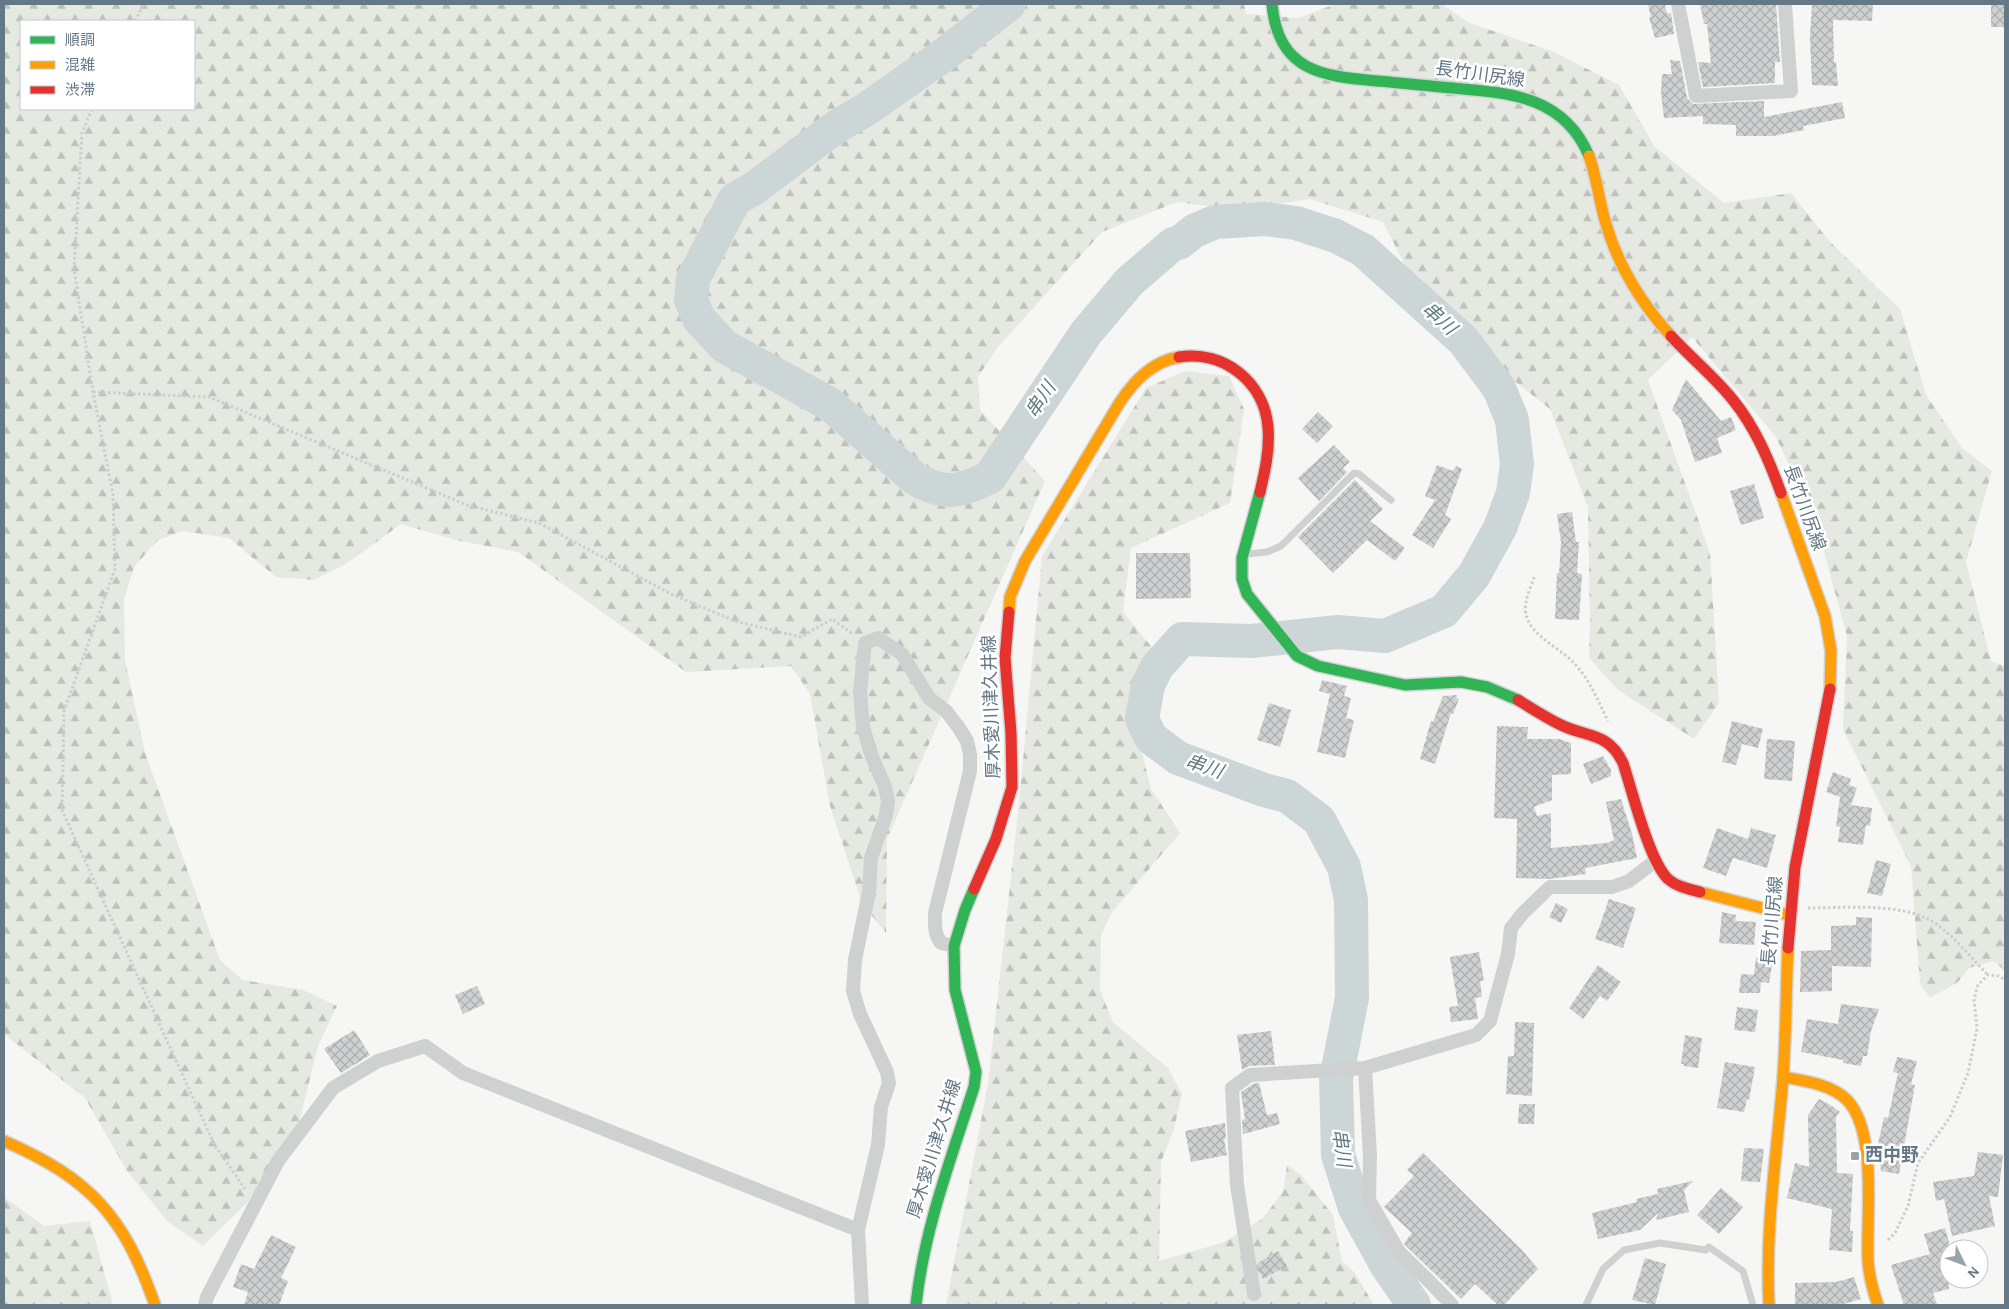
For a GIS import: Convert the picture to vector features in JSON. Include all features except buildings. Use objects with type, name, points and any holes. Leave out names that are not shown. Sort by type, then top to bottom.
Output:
[{"type":"main road","name":"長竹川尻線","points":[[1272,4],[1275,27],[1281,43],[1295,58],[1317,72],[1344,78],[1506,93],[1532,100],[1563,118],[1577,132],[1590,156],[1609,232],[1626,272],[1641,296],[1674,340],[1724,388],[1751,426],[1770,464],[1825,616],[1832,648],[1831,681],[1799,848],[1789,915],[1783,1077],[1767,1234],[1769,1305]]},
{"type":"main road","name":"厚木愛川津久井線","points":[[916,1305],[926,1236],[966,1114],[974,1087],[976,1072],[955,990],[954,946],[965,910],[996,839],[1012,787],[1011,733],[1005,658],[1010,597],[1025,561],[1120,402],[1135,381],[1154,365],[1166,360],[1195,356],[1220,362],[1247,378],[1262,400],[1270,433],[1243,554],[1241,583],[1247,594],[1297,656],[1318,666],[1405,686],[1461,682],[1487,687],[1512,697],[1560,726],[1608,742]]},
{"type":"main road","points":[[1608,742],[1617,750],[1623,763],[1655,861],[1664,875],[1681,887],[1789,915]]},
{"type":"main road","points":[[1783,1077],[1810,1082],[1827,1088],[1846,1100],[1858,1116],[1863,1130],[1867,1165],[1867,1250],[1870,1279],[1878,1305]]},
{"type":"main road","points":[[4,1141],[54,1164],[89,1190],[107,1208],[140,1262],[155,1305]]},
{"type":"street","points":[[1678,4],[1696,96],[1791,91],[1785,4]]},
{"type":"street","points":[[862,1305],[858,1230],[878,1145],[881,1107],[889,1084],[887,1072],[860,1014],[853,991],[855,960],[869,892],[871,858],[886,815],[888,801],[885,787],[871,754],[863,727],[860,692],[865,643],[878,638],[902,654],[928,698],[946,711],[967,741],[970,754],[970,771],[935,913],[937,937],[941,943],[954,946]]},
{"type":"street","points":[[1254,1294],[1238,1185],[1232,1088],[1250,1075],[1365,1068],[1476,1035],[1490,1021],[1508,954],[1511,928],[1523,913],[1550,887],[1612,887],[1630,881],[1655,861]]},
{"type":"street","points":[[205,1305],[207,1297],[278,1161],[333,1088],[378,1061],[425,1046],[463,1073],[858,1230]]},
{"type":"street","points":[[1365,1068],[1370,1156],[1368,1200],[1399,1252],[1452,1305]]},
{"type":"lane","points":[[1243,554],[1267,552],[1281,546],[1354,473],[1359,474],[1391,500]]},
{"type":"lane","points":[[1586,1305],[1603,1268],[1624,1250],[1660,1243],[1706,1250],[1709,1247],[1743,1271],[1753,1305]]},
{"type":"path","points":[[136,20],[144,4]]},
{"type":"path","points":[[92,110],[82,133],[74,269],[93,392],[114,495],[115,569],[64,711],[62,810],[214,1144],[256,1204]]},
{"type":"path","points":[[93,392],[209,397],[466,505],[539,523],[671,594],[735,621],[801,637],[832,618],[865,643]]},
{"type":"path","points":[[1534,577],[1525,604],[1528,621],[1537,634],[1572,661],[1584,674],[1608,722],[1608,742]]},
{"type":"path","points":[[1789,915],[1802,908],[1895,909],[1927,918],[1947,933],[1988,976]]},
{"type":"path","points":[[1867,1250],[1883,1244],[1894,1233],[1908,1206],[1918,1163],[1950,1117],[1968,1073],[1977,1029],[1974,999],[1978,985],[1988,976],[1999,976],[2005,980]]},
{"type":"green space","points":[[4,4],[1244,4],[1246,14],[1299,18],[1335,4],[1442,4],[1467,22],[1554,52],[1619,85],[1654,146],[1724,203],[1791,193],[1830,242],[1900,309],[1926,395],[1962,448],[1992,471],[1966,562],[1991,661],[2005,666],[2005,971],[1994,961],[1969,968],[1958,982],[1930,998],[1920,983],[1911,866],[1843,729],[1847,636],[1817,526],[1776,437],[1692,337],[1648,380],[1710,553],[1719,703],[1694,739],[1618,690],[1589,658],[1588,507],[1550,409],[1489,361],[1405,265],[1383,222],[1310,199],[1239,210],[1177,202],[1102,232],[998,347],[978,377],[980,410],[1045,481],[887,839],[886,933],[862,903],[830,806],[810,694],[791,666],[686,672],[518,552],[455,540],[401,524],[346,564],[314,580],[276,577],[229,538],[183,531],[158,540],[134,567],[124,600],[125,660],[145,753],[220,960],[243,980],[303,990],[337,1006],[318,1046],[296,1135],[262,1188],[203,1246],[167,1221],[127,1171],[85,1098],[4,1034]]},
{"type":"green space","points":[[1185,371],[1229,376],[1244,409],[1230,503],[1131,548],[1123,612],[1163,661],[1139,741],[1151,789],[1180,833],[1113,911],[1101,935],[1100,990],[1113,1022],[1168,1068],[1182,1094],[1174,1129],[1161,1162],[1159,1261],[1222,1243],[1262,1219],[1283,1192],[1287,1165],[1300,1174],[1333,1215],[1342,1261],[1355,1273],[1374,1305],[946,1305],[988,1084],[1019,804],[1042,556],[1146,388]]},
{"type":"green space","points":[[4,1197],[44,1226],[90,1221],[113,1305],[4,1305]]},
{"type":"waterway","name":"串川","points":[[1009,4],[941,57],[865,110],[836,127],[753,189],[735,199],[693,279],[691,300],[699,319],[724,346],[831,405],[914,478],[934,488],[944,490],[961,489],[990,477],[1086,333],[1129,282],[1173,244],[1179,243],[1194,231],[1215,222],[1265,219],[1296,223],[1336,236],[1363,250],[1463,340],[1499,388],[1512,420],[1517,464],[1513,493],[1500,528],[1474,575],[1444,611],[1385,636],[1338,632],[1251,641],[1182,639],[1157,667],[1148,685],[1142,719],[1151,738],[1178,758],[1264,790],[1287,796],[1319,820],[1344,867],[1351,900],[1352,998],[1336,1079],[1338,1155],[1355,1208],[1387,1266],[1414,1305]]},
{"type":"traffic: fast","points":[[1272,4],[1276,26],[1283,44],[1293,56],[1306,66],[1321,72],[1357,79],[1495,92],[1533,101],[1550,109],[1565,121],[1578,136],[1589,156]]},
{"type":"traffic: fast","points":[[1260,492],[1242,558],[1242,579],[1247,594],[1297,656],[1318,666],[1405,685],[1461,682],[1487,687],[1518,700]]},
{"type":"traffic: fast","points":[[916,1305],[925,1249],[932,1222],[974,1087],[976,1072],[955,990],[954,946],[965,910],[974,889]]},
{"type":"traffic: slow","points":[[1589,156],[1606,224],[1617,254],[1632,283],[1650,311],[1671,336]]},
{"type":"traffic: slow","points":[[1009,612],[1010,597],[1025,561],[1120,402],[1145,373],[1160,363],[1179,357]]},
{"type":"traffic: slow","points":[[1781,493],[1825,616],[1831,651],[1830,689]]},
{"type":"traffic: slow","points":[[1700,892],[1789,915]]},
{"type":"traffic: slow","points":[[1769,1305],[1770,1219],[1783,1078],[1788,948]]},
{"type":"traffic: slow","points":[[1783,1077],[1817,1084],[1833,1090],[1847,1100],[1857,1114],[1867,1154],[1869,1199],[1868,1260],[1869,1272],[1878,1305]]},
{"type":"traffic: slow","points":[[4,1141],[60,1170],[82,1186],[100,1204],[117,1224],[131,1247],[155,1305]]},
{"type":"traffic: jam","points":[[1671,336],[1719,383],[1741,410],[1761,444],[1781,493]]},
{"type":"traffic: jam","points":[[1179,357],[1196,356],[1226,364],[1239,372],[1259,396],[1265,411],[1268,427],[1267,460],[1260,492]]},
{"type":"traffic: jam","points":[[974,889],[996,839],[1012,787],[1011,733],[1005,658],[1009,612]]},
{"type":"traffic: jam","points":[[1788,948],[1795,867],[1830,689]]},
{"type":"traffic: jam","points":[[1518,700],[1559,724],[1603,740],[1610,745],[1623,763],[1648,842],[1661,870],[1675,884],[1700,892]]},
{"type":"place","name":"西中野","points":[[1855,1156]]}]
